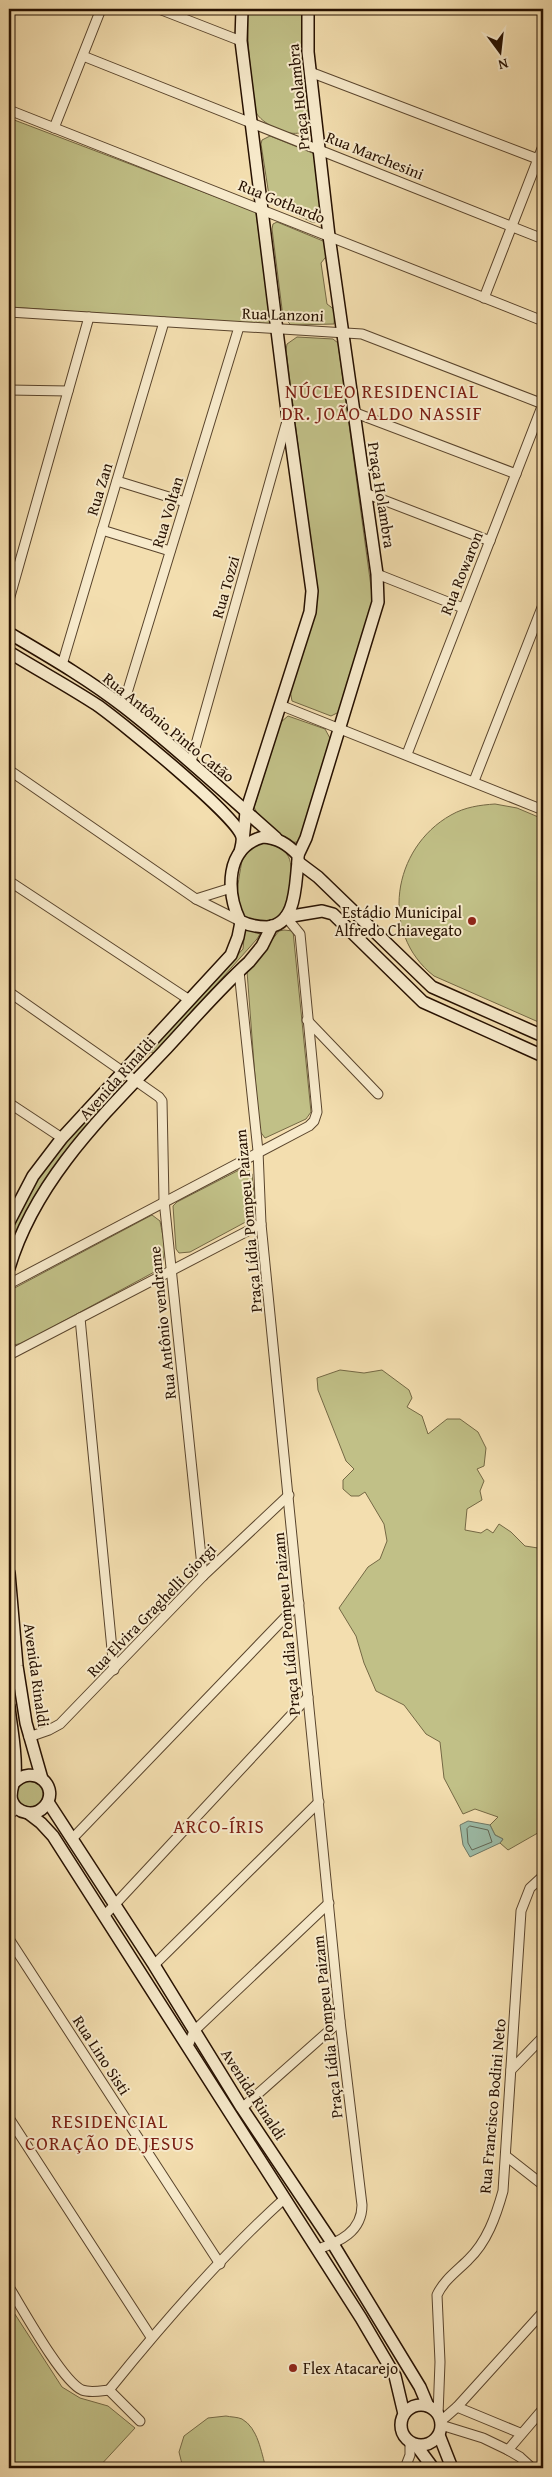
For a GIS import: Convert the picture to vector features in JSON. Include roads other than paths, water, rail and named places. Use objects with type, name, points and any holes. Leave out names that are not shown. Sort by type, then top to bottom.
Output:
[{"type":"main road","points":[[242,9],[241,40],[288,419],[312,592],[310,612],[246,812],[241,846],[233,865],[231,888],[234,909],[241,921],[258,927],[272,926]]},
{"type":"main road","name":"Praça Holambra","points":[[298,859],[378,602],[378,574],[329,236],[310,72],[308,9]]},
{"type":"main road","name":"Rua Antônio Pinto Catão","points":[[9,633],[62,665],[123,706],[191,762],[276,838]]},
{"type":"main road","name":"Rua Antônio Pinto Catão","points":[[9,652],[97,705],[123,725],[231,819],[240,832],[241,846]]},
{"type":"main road","points":[[241,846],[263,837],[276,838],[432,987],[543,1036]]},
{"type":"main road","points":[[286,917],[293,903],[298,859]]},
{"type":"main road","points":[[286,917],[322,911],[333,914],[423,1002],[543,1056]]},
{"type":"main road","name":"Avenida Rinaldi","points":[[9,1268],[20,1233],[48,1183],[136,1080],[262,946],[272,926],[280,923],[286,917]]},
{"type":"main road","name":"Avenida Rinaldi","points":[[10,1216],[33,1176],[62,1138],[231,954],[238,937],[241,921]]},
{"type":"main road","name":"Avenida Rinaldi","points":[[9,1573],[17,1666],[29,1736],[42,1779]]},
{"type":"main road","name":"Avenida Rinaldi","points":[[9,1706],[15,1773],[13,1784]]},
{"type":"main road","points":[[30,1774],[42,1779],[49,1789],[48,1802],[40,1811],[28,1813],[13,1812],[11,1796],[13,1784],[30,1774]]},
{"type":"main road","name":"Avenida Rinaldi","points":[[48,1802],[154,1965],[242,2108],[333,2244],[420,2388],[428,2406]]},
{"type":"main road","name":"Avenida Rinaldi","points":[[28,1813],[53,1836],[318,2250],[396,2376],[404,2414]]},
{"type":"main road","points":[[433,2468],[413,2444],[405,2438],[400,2426],[404,2414],[414,2406],[428,2406],[440,2424],[452,2468]]},
{"type":"main road","points":[[413,2444],[430,2444],[440,2424]]},
{"type":"street","points":[[54,128],[101,9]]},
{"type":"street","points":[[159,9],[241,40]]},
{"type":"street","name":"Rua Marchesini","points":[[83,56],[543,239]]},
{"type":"street","points":[[310,72],[541,160]]},
{"type":"street","name":"Rua Gothardo","points":[[9,110],[262,208],[543,321]]},
{"type":"street","points":[[484,298],[541,160],[543,146]]},
{"type":"street","name":"Rua Lanzoni","points":[[9,312],[278,330],[342,331],[362,334],[543,404]]},
{"type":"street","points":[[9,600],[89,317]]},
{"type":"street","name":"Rua Zan","points":[[62,665],[164,322]]},
{"type":"street","name":"Rua Voltan","points":[[123,706],[239,327]]},
{"type":"street","points":[[9,390],[68,391]]},
{"type":"street","name":"Rua Rowaron","points":[[407,754],[543,404]]},
{"type":"street","points":[[353,412],[516,474]]},
{"type":"street","name":"Rua Tozzi","points":[[191,762],[288,419]]},
{"type":"street","points":[[117,481],[185,502]]},
{"type":"street","points":[[365,493],[490,542]]},
{"type":"street","points":[[102,530],[170,551]]},
{"type":"street","points":[[378,574],[463,608]]},
{"type":"street","points":[[474,781],[543,605]]},
{"type":"street","points":[[280,705],[407,754],[543,810]]},
{"type":"street","points":[[9,770],[196,899],[241,921]]},
{"type":"street","points":[[9,881],[188,999]]},
{"type":"street","points":[[196,899],[231,888]]},
{"type":"street","points":[[9,1284],[164,1200],[309,1126],[316,1116],[300,934],[286,917]]},
{"type":"street","name":"Praça Lídia Pompeu Paizam","points":[[239,971],[258,1151],[261,1224],[340,2021],[362,2210],[360,2219],[347,2238],[318,2250]]},
{"type":"street","name":"Rua Antônio vendrame","points":[[9,992],[159,1096],[163,1106],[164,1200],[203,1576]]},
{"type":"street","points":[[307,1020],[378,1094]]},
{"type":"street","points":[[9,1103],[62,1138]]},
{"type":"street","points":[[9,1355],[261,1224]]},
{"type":"street","points":[[80,1318],[114,1670]]},
{"type":"street","name":"Rua Elvira Graghelli Giorgi","points":[[29,1736],[50,1730],[60,1724],[203,1576],[289,1494]]},
{"type":"street","points":[[72,1839],[299,1603]]},
{"type":"street","points":[[105,1915],[114,1903],[308,1697]]},
{"type":"street","points":[[154,1965],[319,1802]]},
{"type":"street","name":"Rua Francisco Bodini Neto","points":[[440,2424],[437,2295],[451,2275],[469,2259],[484,2238],[496,2217],[503,2191],[521,1911],[530,1888],[543,1876]]},
{"type":"street","points":[[188,2046],[194,2031],[329,1903]]},
{"type":"street","name":"Rua Lino Sisti","points":[[10,1944],[220,2264]]},
{"type":"street","points":[[242,2108],[340,2021]]},
{"type":"street","points":[[511,2070],[543,2037]]},
{"type":"street","points":[[9,2118],[151,2337]]},
{"type":"street","points":[[506,2156],[540,2182],[543,2172]]},
{"type":"street","points":[[9,2287],[66,2376],[82,2389],[91,2392],[109,2390],[151,2337],[284,2199]]},
{"type":"street","points":[[532,2468],[520,2457],[483,2438],[440,2424],[543,2312]]},
{"type":"street","points":[[109,2390],[140,2421]]},
{"type":"street","points":[[457,2407],[520,2434]]},
{"type":"street","points":[[508,2450],[543,2409]]},
{"type":"street","points":[[406,2468],[413,2444]]},
{"type":"water","points":[[468,1821],[490,1825],[495,1835],[503,1839],[500,1843],[470,1857],[463,1845],[460,1825]]},
{"type":"place","name":"Estádio Municipal Alfredo Chiavegato","points":[[472,921]]},
{"type":"place","name":"Flex Atacarejo","points":[[293,2368]]},
{"type":"district","name":"NÚCLEO RESIDENCIAL DR. JOÃO ALDO NASSIF","points":[[382,402]]},
{"type":"district","name":"ARCO-ÍRIS","points":[[219,1826]]},
{"type":"district","name":"RESIDENCIAL CORAÇÃO DE JESUS","points":[[110,2132]]}]
